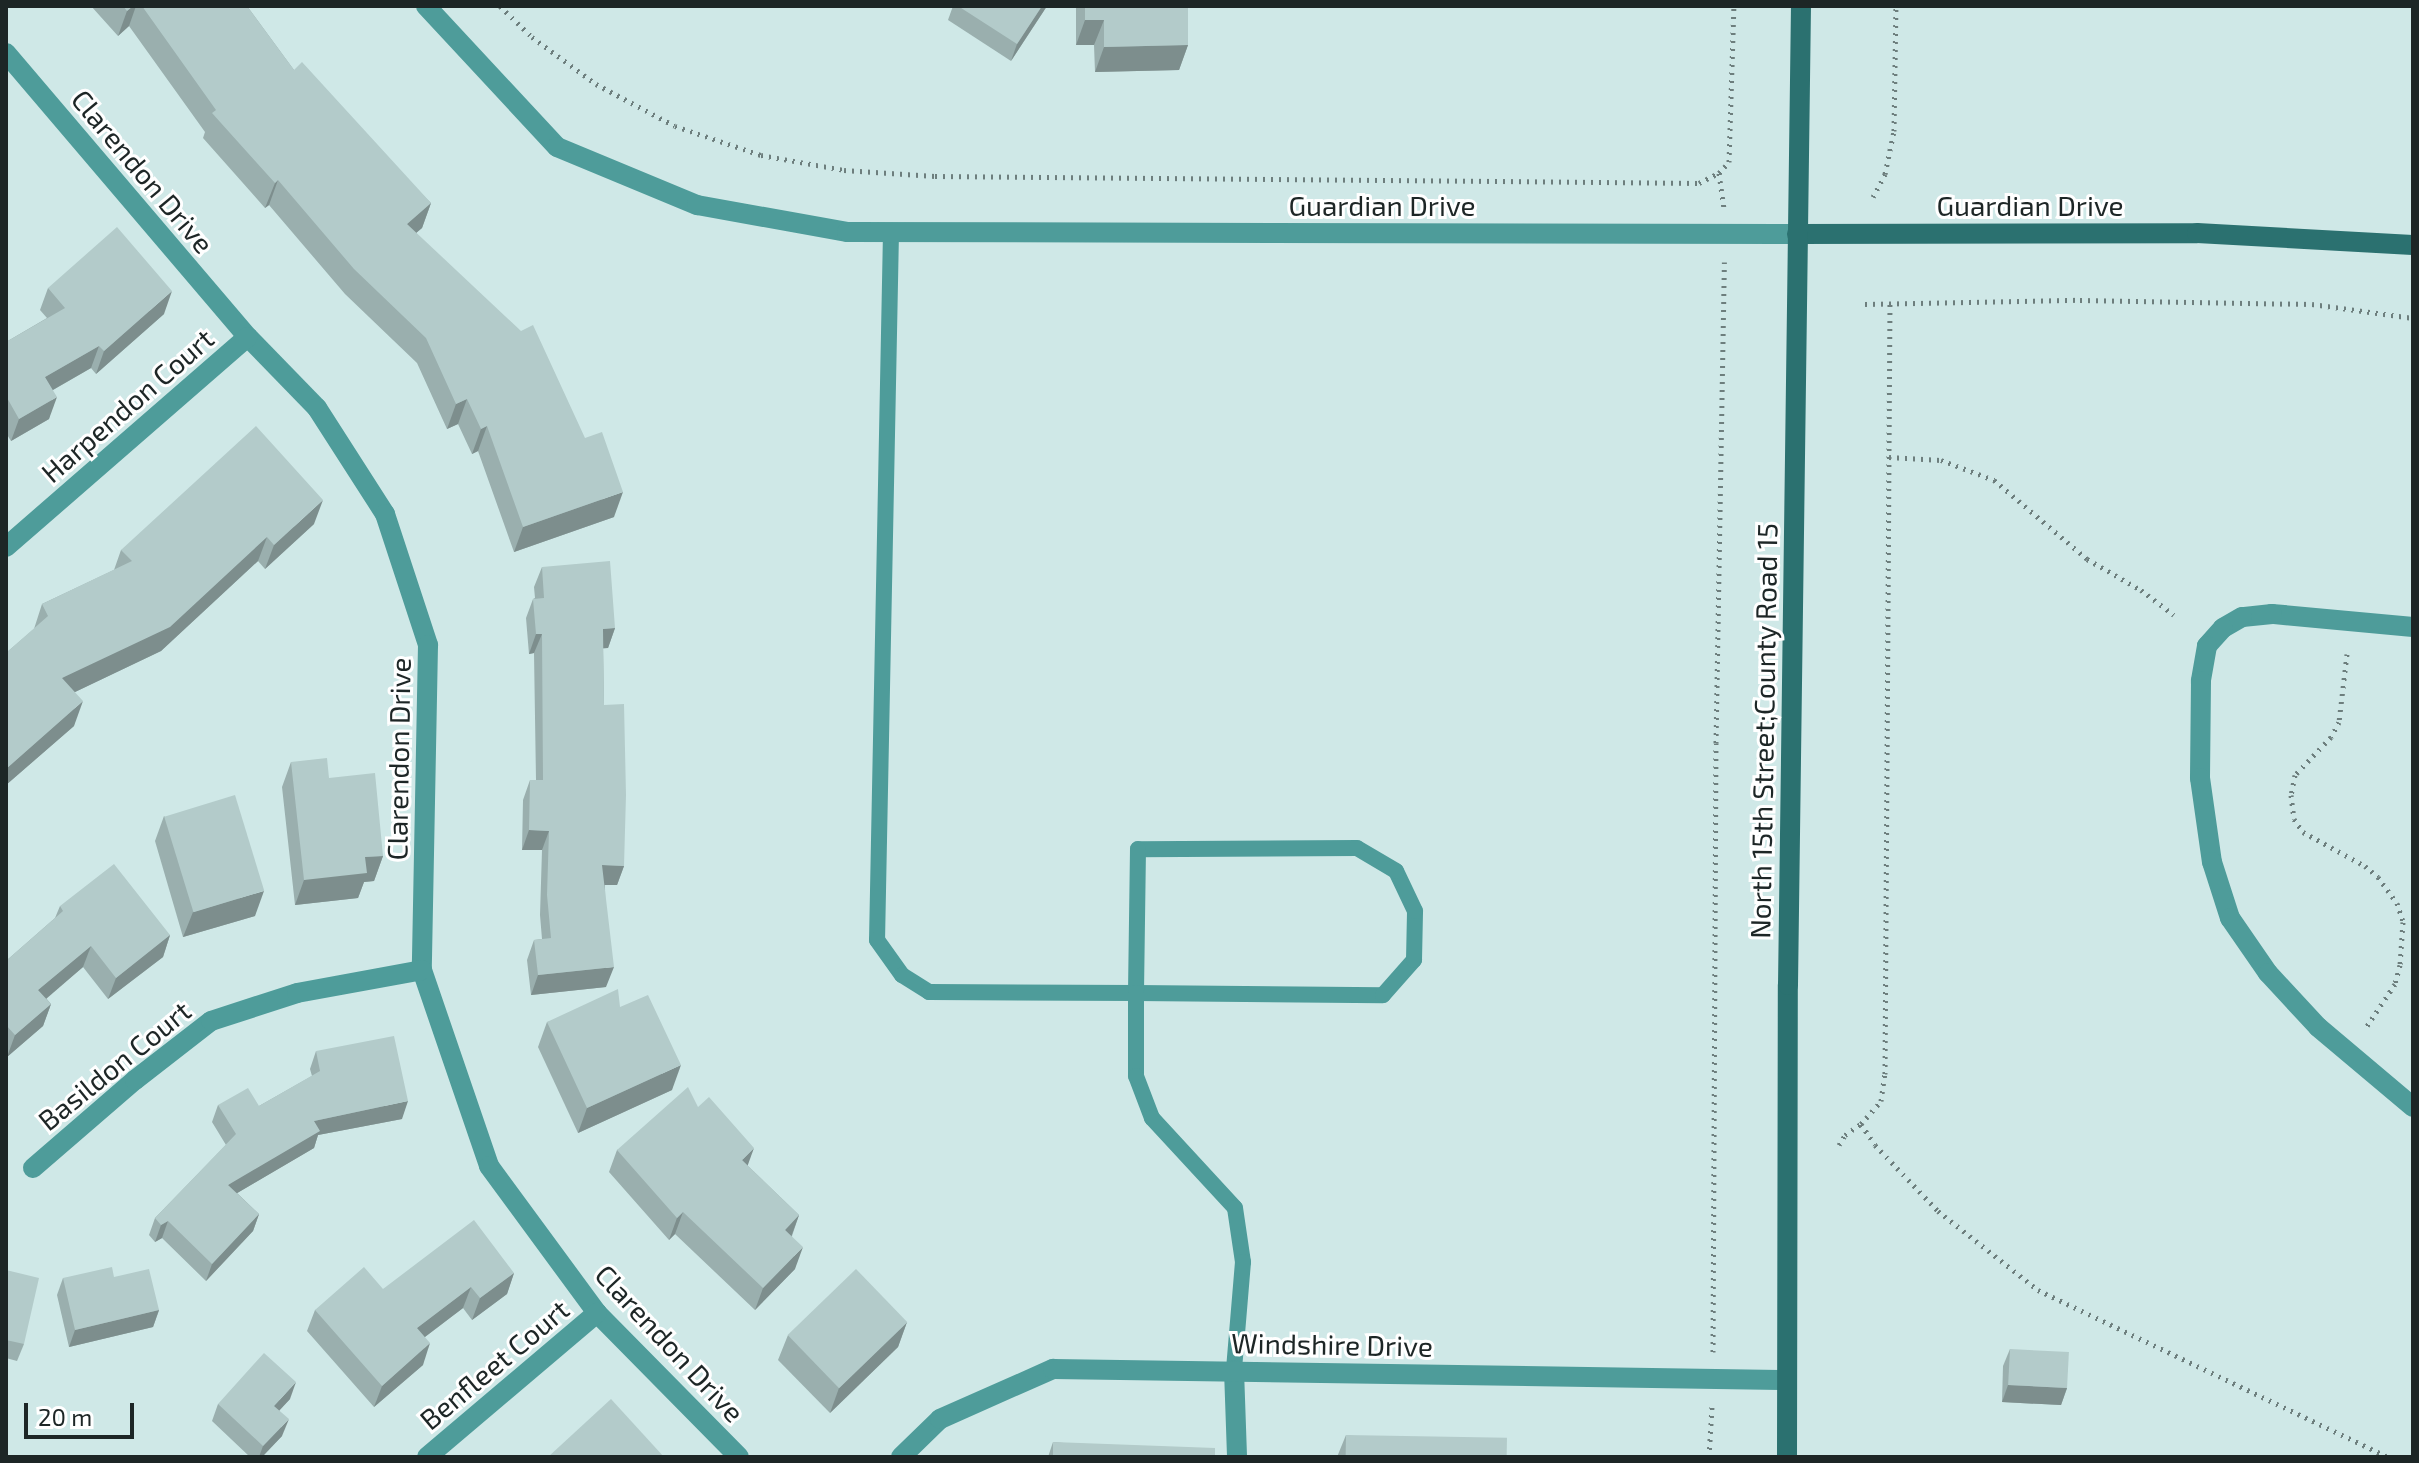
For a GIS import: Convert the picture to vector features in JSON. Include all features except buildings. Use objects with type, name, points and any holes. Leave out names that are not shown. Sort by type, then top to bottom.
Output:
[{"type":"street","name":"Guardian Drive","points":[[426,6],[557,147],[697,205],[847,232],[2197,233],[2413,245]]},
{"type":"street","name":"North 15th Street;County Road 15","points":[[1787,1457],[1788,985],[1801,6]]},
{"type":"street","name":"Clarendon Drive","points":[[6,53],[248,337],[317,408],[385,514],[428,645],[422,970],[489,1166],[597,1313],[739,1457]]},
{"type":"street","name":"Harpendon Court","points":[[6,547],[248,337]]},
{"type":"street","points":[[2413,627],[2272,614],[2242,617],[2223,628],[2207,646],[2201,681],[2200,778],[2212,862],[2230,918],[2268,973],[2318,1027],[2413,1107]]},
{"type":"street","name":"Basildon Court","points":[[33,1168],[135,1080],[211,1021],[297,993],[422,970]]},
{"type":"street","name":"Benfleet Court","points":[[427,1457],[597,1313]]},
{"type":"street","name":"Windshire Drive","points":[[901,1457],[940,1419],[1053,1369],[1787,1380]]},
{"type":"street","points":[[1234,1370],[1237,1457]]},
{"type":"lane","points":[[891,232],[877,940],[902,975],[929,992],[1136,993],[1383,995],[1414,960],[1415,911],[1396,871],[1357,848],[1138,849],[1136,993],[1136,1076],[1152,1118],[1235,1208],[1243,1262],[1234,1370]]},
{"type":"path","points":[[500,6],[532,37],[596,84],[675,126],[761,155],[844,170],[935,176],[1699,183],[1719,173],[1729,162],[1734,6]]},
{"type":"path","points":[[1873,197],[1885,174],[1894,131],[1896,6]]},
{"type":"path","points":[[1709,1457],[1713,1379],[1715,790],[1726,234],[1719,173]]},
{"type":"path","points":[[1865,304],[2080,300],[2312,304],[2413,318]]},
{"type":"path","points":[[1839,1145],[1845,1135],[1861,1124],[1881,1101],[1885,1074],[1890,303]]},
{"type":"path","points":[[1889,457],[1941,460],[1994,480],[2087,559],[2141,590],[2174,615]]},
{"type":"path","points":[[2347,654],[2339,722],[2331,737],[2295,775],[2291,795],[2294,819],[2303,832],[2365,866],[2378,877],[2397,903],[2403,922],[2400,965],[2395,984],[2365,1029]]},
{"type":"path","points":[[1861,1124],[1875,1145],[1938,1211],[2038,1290],[2388,1457]]}]
